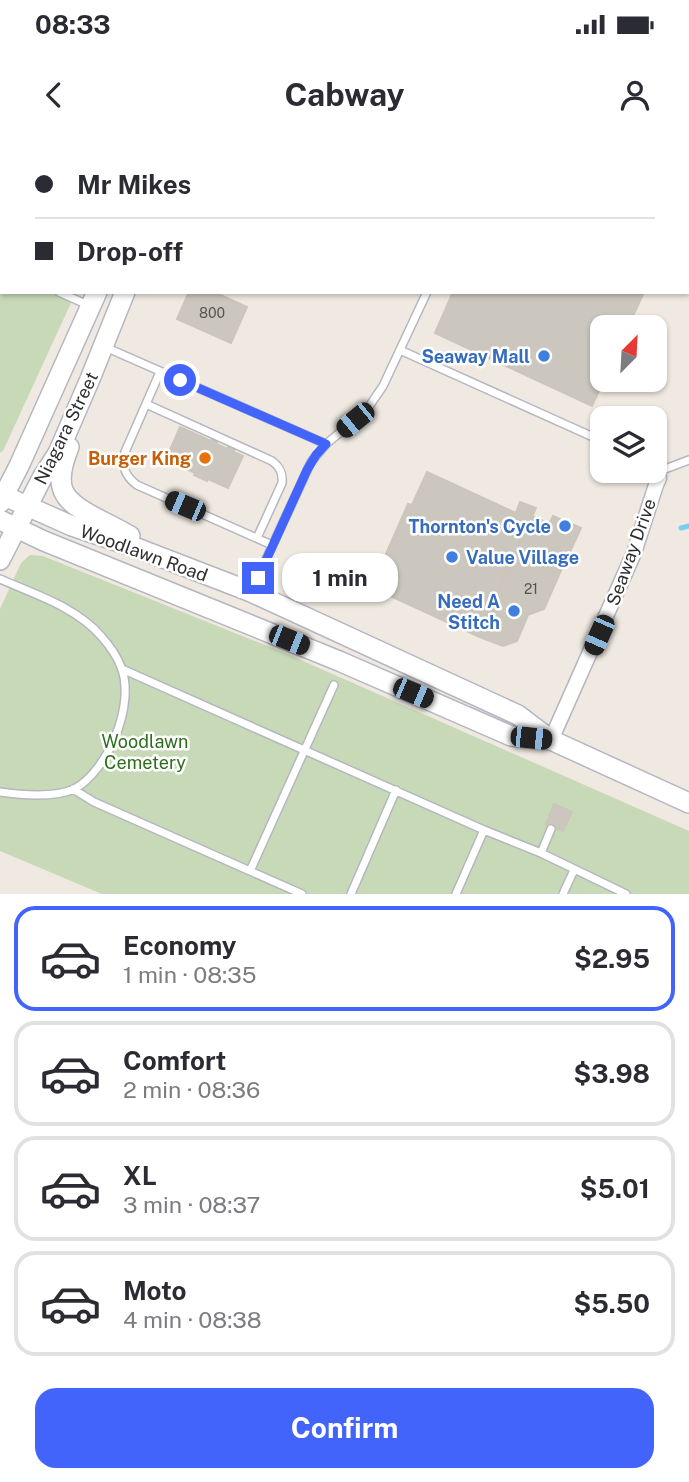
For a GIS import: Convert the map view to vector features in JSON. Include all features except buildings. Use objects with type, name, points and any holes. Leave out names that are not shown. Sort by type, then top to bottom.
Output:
[{"type":"main road","name":"Niagara Street","points":[[0,560],[8,524],[27,506],[58,453],[124,294]]},
{"type":"main road","name":"Niagara Street","points":[[1,498],[94,299]]},
{"type":"main road","points":[[90,379],[83,415],[63,466],[62,487],[67,497],[84,512],[198,573]]},
{"type":"main road","name":"Woodlawn Road","points":[[1,498],[251,592],[518,715],[551,740],[689,803]]},
{"type":"main road","name":"Woodlawn Road","points":[[8,524],[339,661],[511,736],[551,740]]},
{"type":"street","name":"Seaway Drive","points":[[551,740],[634,553],[656,483]]},
{"type":"lane","points":[[69,294],[94,299]]},
{"type":"lane","points":[[251,592],[307,470],[326,444],[366,411],[383,386],[426,294]]},
{"type":"lane","points":[[103,347],[326,444]]},
{"type":"lane","points":[[400,350],[590,437]]},
{"type":"lane","points":[[160,372],[123,457],[129,479],[272,545]]},
{"type":"lane","points":[[146,404],[278,466],[282,475],[281,484],[257,538]]},
{"type":"lane","points":[[667,468],[689,460]]},
{"type":"lane","points":[[0,579],[69,611],[88,623],[102,637],[122,669],[125,699],[116,737],[96,769],[84,781],[73,789],[57,793],[0,792]]},
{"type":"lane","points":[[122,669],[541,853],[626,894]]},
{"type":"lane","points":[[250,871],[334,685]]},
{"type":"lane","points":[[73,789],[94,802],[302,894]]},
{"type":"lane","points":[[351,894],[396,790]]},
{"type":"lane","points":[[541,853],[551,829]]},
{"type":"lane","points":[[456,894],[484,830]]},
{"type":"lane","points":[[563,894],[574,870]]},
{"type":"green space","points":[[0,294],[75,294],[3,451],[0,453]]},
{"type":"green space","name":"Woodlawn Cemetery","points":[[30,555],[43,556],[285,653],[689,831],[689,894],[102,894],[0,851],[0,609],[21,563]]},
{"type":"waterway","points":[[681,528],[689,526]]},
{"type":"place","name":"Seaway Mall","points":[[544,356]]},
{"type":"place","name":"Burger King","points":[[205,458]]},
{"type":"place","name":"Thornton's Cycle","points":[[565,526]]},
{"type":"place","name":"Value Village","points":[[452,557]]},
{"type":"place","name":"Need A Stitch","points":[[514,611]]},
{"type":"route","points":[[180,380],[326,444],[307,470],[258,578]]}]
